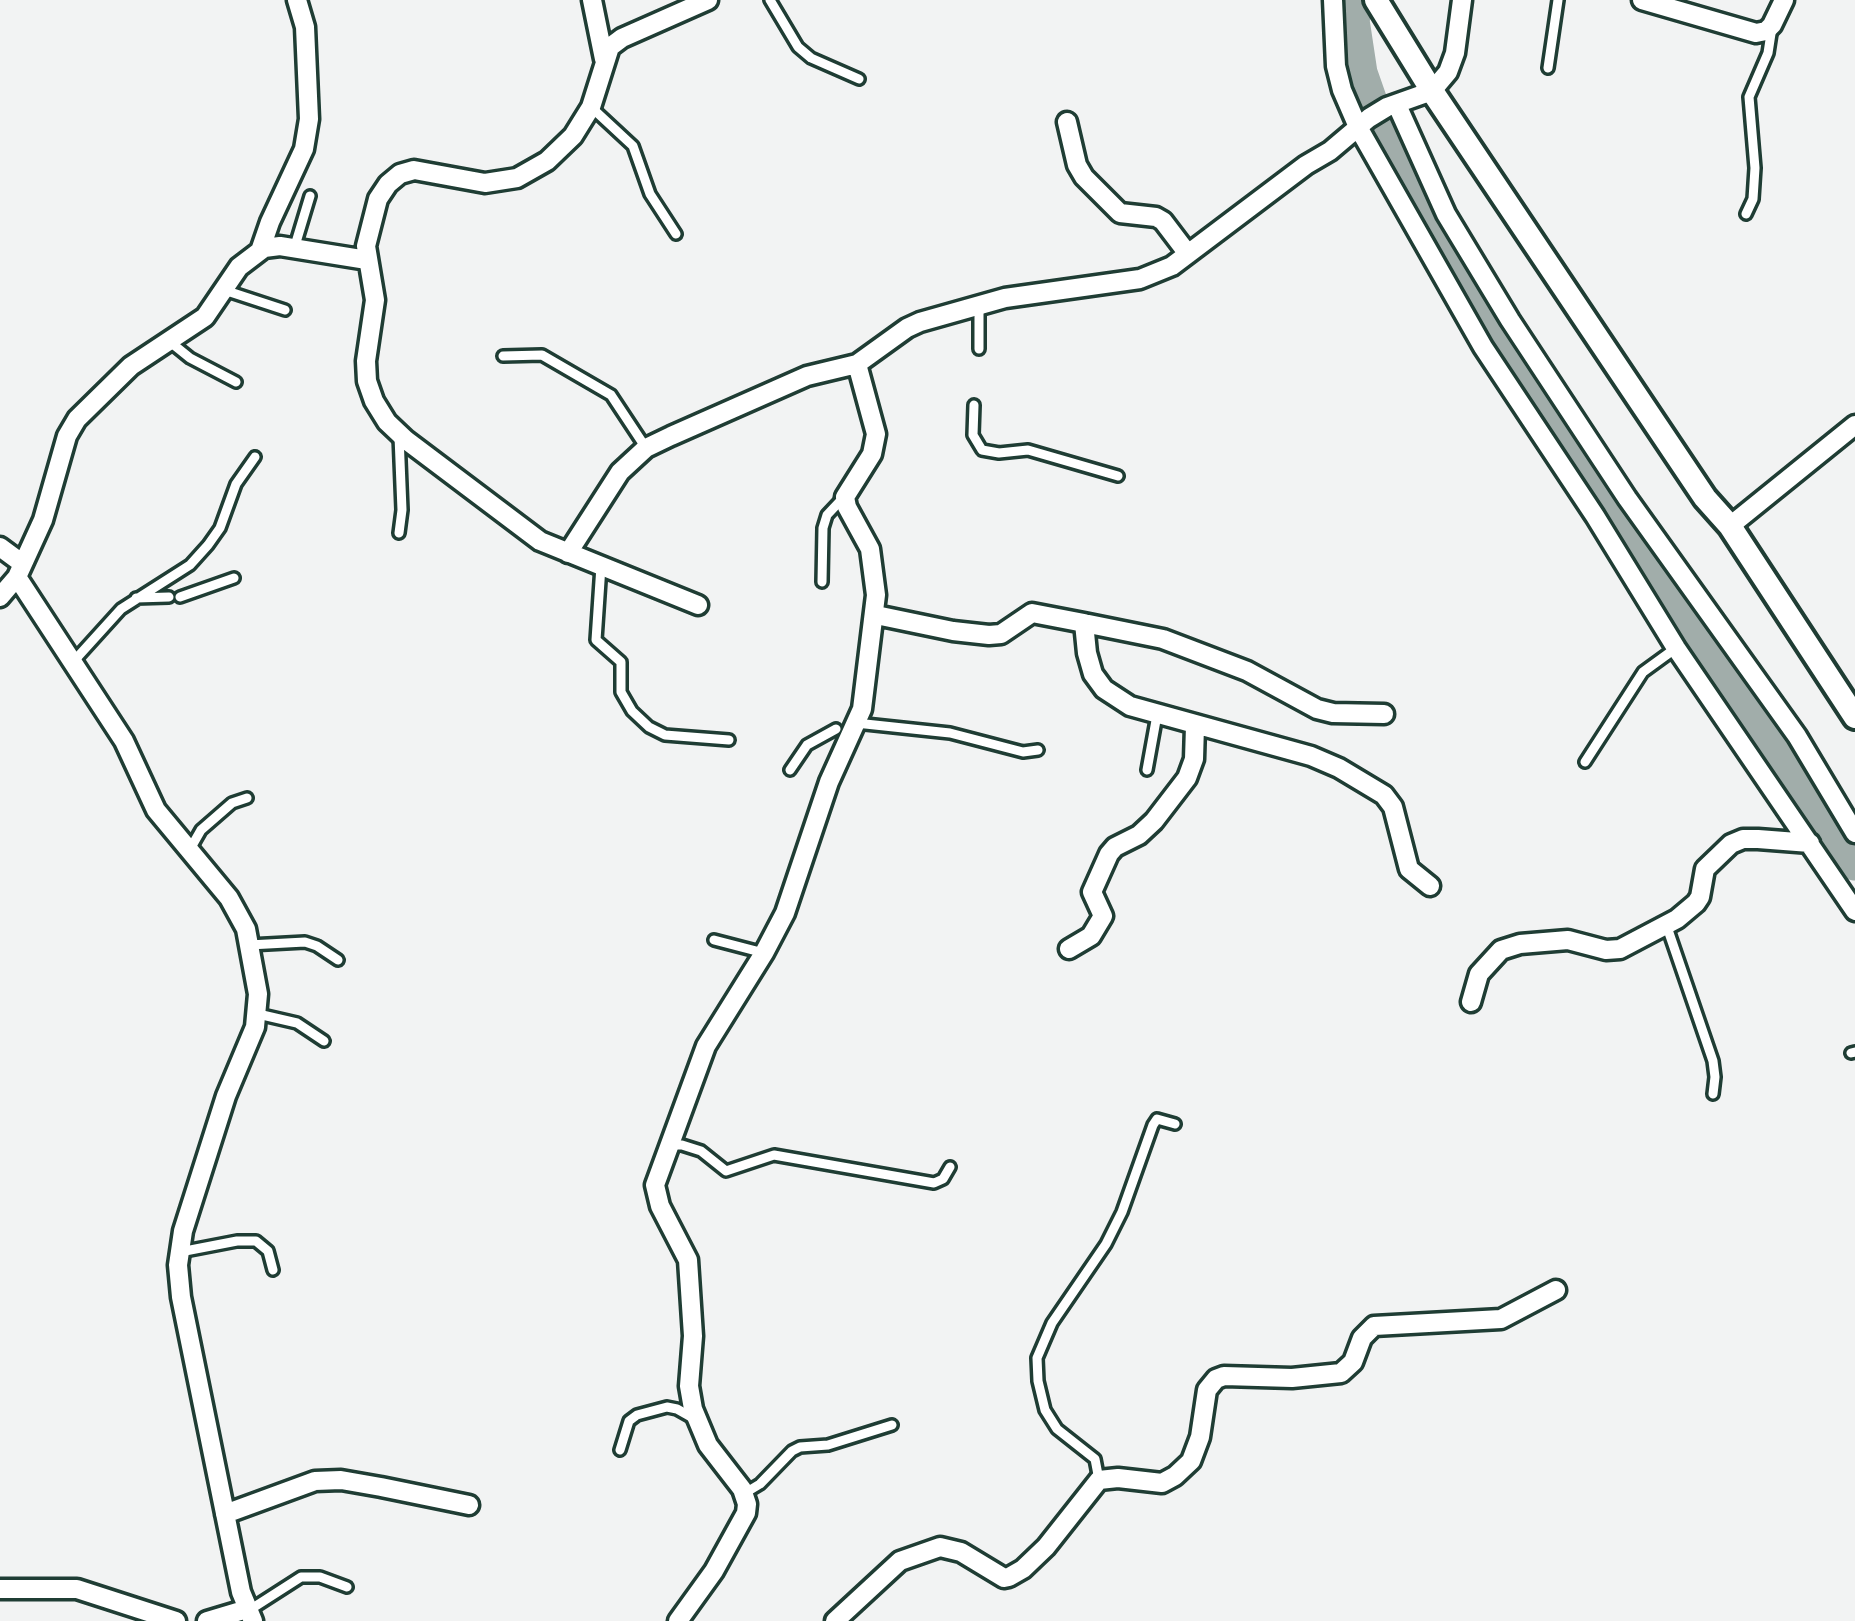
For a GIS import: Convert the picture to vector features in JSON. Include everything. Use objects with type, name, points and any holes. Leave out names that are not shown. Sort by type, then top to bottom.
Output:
[{"type":"street","points":[[260,251],[304,148],[309,119],[305,27],[297,0]]},
{"type":"street","points":[[592,0],[604,59]]},
{"type":"street","points":[[698,605],[568,553],[520,528],[399,433],[374,401],[367,381],[375,300],[366,246],[378,199],[400,174],[414,170],[485,182],[516,178],[547,160],[573,136],[591,107],[610,47],[708,0]]},
{"type":"street","points":[[1333,0],[1336,66],[1342,90],[1363,122],[1482,347],[1598,514],[1676,648],[1855,911]]},
{"type":"street","points":[[568,553],[620,472],[646,448],[807,376],[857,364],[907,328],[1006,298],[1157,274],[1306,165],[1330,152],[1363,122],[1392,106],[1432,92],[1448,72],[1456,53],[1462,0]]},
{"type":"street","points":[[1642,0],[1756,33],[1766,31],[1772,24],[1784,0]]},
{"type":"street","points":[[1377,1],[1432,92],[1705,498],[1730,526],[1855,717]]},
{"type":"street","points":[[1392,106],[1446,214],[1510,320],[1625,499],[1796,736],[1855,832]]},
{"type":"street","points":[[1068,122],[1077,165],[1084,178],[1120,212],[1156,216],[1163,221],[1188,254]]},
{"type":"street","points":[[0,596],[20,570],[48,503],[67,436],[77,419],[130,366],[204,317],[240,267],[260,251],[280,246],[367,260]]},
{"type":"street","points":[[678,1621],[714,1571],[746,1514],[744,1493],[715,1456],[699,1423],[689,1386],[693,1336],[688,1260],[655,1196],[656,1185],[706,1046],[784,913],[854,724],[876,614],[870,549],[845,497],[876,444],[857,364]]},
{"type":"street","points":[[1730,526],[1855,425]]},
{"type":"street","points":[[1598,514],[1625,499]]},
{"type":"street","points":[[0,547],[20,570],[124,741],[147,797],[239,913],[258,994],[258,1014],[226,1096],[183,1231],[180,1252],[181,1297],[249,1613],[208,1621]]},
{"type":"street","points":[[876,614],[990,635],[1000,634],[1032,613],[1162,638],[1246,672],[1317,708],[1334,713],[1384,714]]},
{"type":"street","points":[[1084,623],[1086,653],[1093,674],[1104,689],[1130,706],[1311,756],[1384,795],[1392,807],[1409,869],[1430,886]]},
{"type":"street","points":[[1069,949],[1091,936],[1103,916],[1092,892],[1109,854],[1139,835],[1188,778],[1194,760],[1195,726]]},
{"type":"street","points":[[1472,1002],[1479,974],[1501,950],[1568,940],[1613,950],[1666,924],[1696,903],[1704,869],[1731,844],[1758,838],[1810,843]]},
{"type":"street","points":[[835,1621],[900,1560],[940,1547],[961,1552],[1004,1578],[1023,1570],[1046,1548],[1099,1480],[1162,1483],[1175,1476],[1192,1461],[1200,1438],[1206,1390],[1224,1376],[1292,1378],[1341,1373],[1353,1362],[1362,1338],[1374,1326],[1500,1320],[1556,1290]]},
{"type":"street","points":[[225,1514],[315,1481],[368,1484],[469,1505]]},
{"type":"street","points":[[0,1589],[77,1589],[176,1621]]},
{"type":"lane","points":[[770,0],[798,47],[811,58],[859,78]]},
{"type":"lane","points":[[1548,68],[1558,0]]},
{"type":"lane","points":[[1746,214],[1753,199],[1755,168],[1749,96],[1768,53],[1772,24]]},
{"type":"lane","points":[[591,107],[633,146],[650,194],[676,234]]},
{"type":"lane","points":[[294,248],[310,196]]},
{"type":"lane","points":[[224,290],[285,310]]},
{"type":"lane","points":[[978,348],[979,305]]},
{"type":"lane","points":[[168,341],[190,358],[236,382]]},
{"type":"lane","points":[[503,356],[542,355],[611,395],[646,448]]},
{"type":"lane","points":[[974,406],[972,435],[982,450],[1028,450],[1118,476]]},
{"type":"lane","points":[[399,433],[400,533]]},
{"type":"lane","points":[[73,662],[113,617],[190,565],[208,545],[220,528],[236,484],[255,456]]},
{"type":"lane","points":[[822,582],[823,528],[827,515],[845,497]]},
{"type":"lane","points":[[601,566],[596,640],[621,662],[621,692],[632,711],[649,727],[664,734],[729,740]]},
{"type":"lane","points":[[136,598],[174,597],[234,578]]},
{"type":"lane","points":[[1585,762],[1644,672],[1676,648]]},
{"type":"lane","points":[[1147,770],[1156,715]]},
{"type":"lane","points":[[854,724],[950,733],[1023,752],[1038,750]]},
{"type":"lane","points":[[790,770],[807,745],[836,728]]},
{"type":"lane","points":[[189,851],[201,830],[232,803],[248,798]]},
{"type":"lane","points":[[1666,924],[1713,1061],[1712,1094]]},
{"type":"lane","points":[[714,940],[764,953]]},
{"type":"lane","points":[[248,945],[304,942],[338,960]]},
{"type":"lane","points":[[258,1014],[297,1023],[324,1041]]},
{"type":"lane","points":[[1099,1480],[1095,1459],[1058,1429],[1045,1410],[1038,1381],[1038,1358],[1052,1322],[1091,1268],[1122,1212],[1152,1124],[1157,1119],[1176,1124]]},
{"type":"lane","points":[[669,1145],[701,1151],[726,1171],[774,1155],[934,1183],[943,1179],[950,1167]]},
{"type":"lane","points":[[180,1252],[237,1240],[256,1241],[268,1250],[273,1270]]},
{"type":"lane","points":[[620,1450],[629,1421],[648,1411],[678,1409],[699,1423]]},
{"type":"lane","points":[[744,1493],[760,1484],[800,1447],[828,1445],[892,1425]]},
{"type":"lane","points":[[249,1613],[301,1577],[320,1577],[347,1587]]},
{"type":"waterway","points":[[1357,0],[1352,20],[1360,73],[1375,116],[1490,332],[1855,863]]}]
